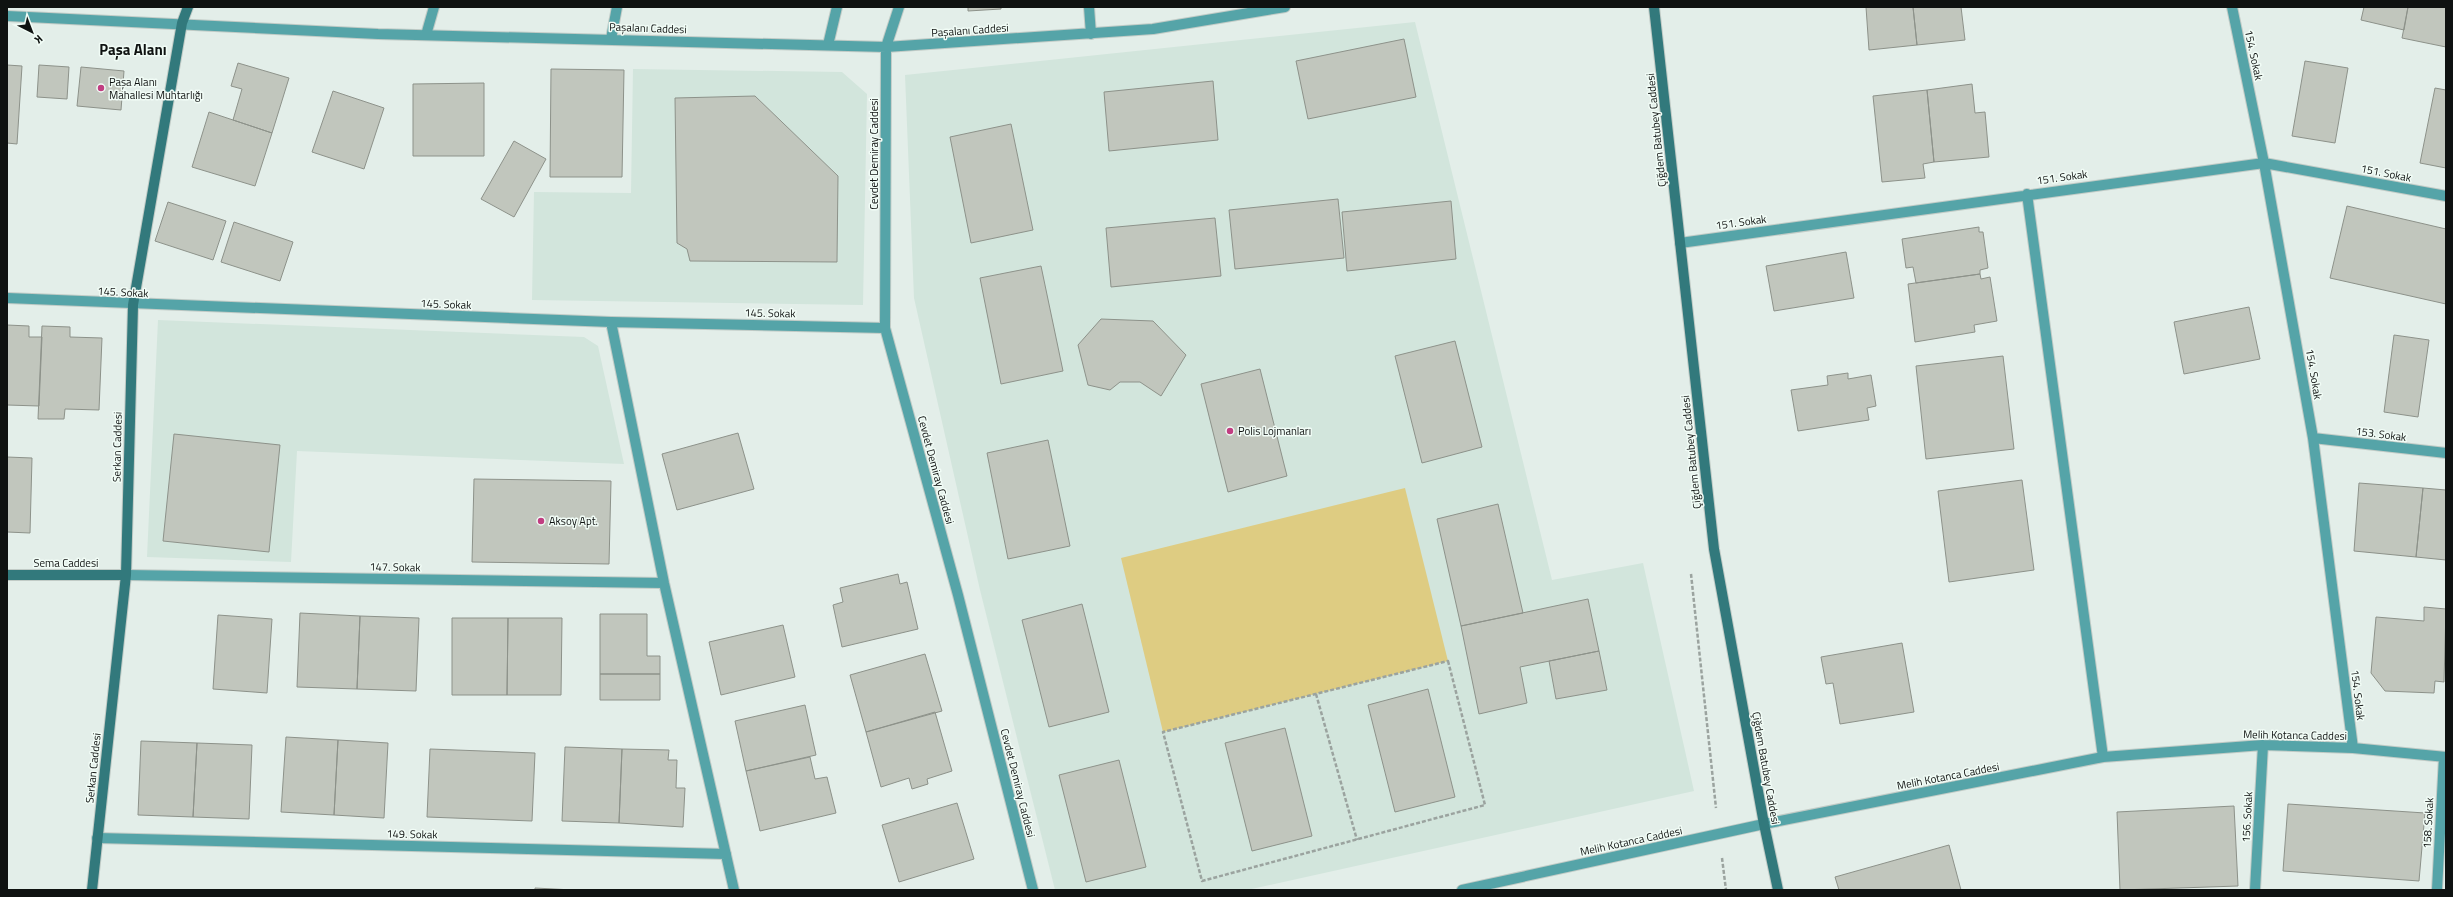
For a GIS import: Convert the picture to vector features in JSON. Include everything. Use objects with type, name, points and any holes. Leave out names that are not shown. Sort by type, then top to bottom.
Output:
[{"type":"main road","name":"Serkan Caddesi","points":[[92,890],[126,575],[133,305],[182,23],[188,7]]},
{"type":"main road","name":"Çiğdem Batubey Caddesi","points":[[1654,7],[1714,549],[1764,824],[1778,890]]},
{"type":"main road","name":"Sema Caddesi","points":[[7,575],[126,575]]},
{"type":"street","points":[[426,35],[434,7]]},
{"type":"street","points":[[610,40],[617,7]]},
{"type":"street","points":[[828,45],[837,7]]},
{"type":"street","name":"Cevdet Demiray Caddesi","points":[[899,7],[886,47],[885,328],[958,595],[1032,890]]},
{"type":"street","points":[[1089,7],[1091,34]]},
{"type":"street","name":"Paşalanı Caddesi","points":[[7,16],[426,35],[886,47],[1153,29],[1285,7]]},
{"type":"street","name":"154. Sokak","points":[[2232,7],[2264,163],[2313,438],[2353,748]]},
{"type":"street","name":"151. Sokak","points":[[1680,243],[2027,194],[2264,163],[2446,196]]},
{"type":"street","points":[[2027,194],[2103,757]]},
{"type":"street","name":"145. Sokak","points":[[7,298],[133,305],[611,322],[885,328]]},
{"type":"street","points":[[611,322],[664,583],[734,890]]},
{"type":"street","name":"153. Sokak","points":[[2313,438],[2446,454]]},
{"type":"street","name":"147. Sokak","points":[[126,575],[664,583]]},
{"type":"street","name":"Melih Kotanca Caddesi","points":[[1462,890],[1764,824],[2103,757],[2263,745],[2353,748],[2445,757]]},
{"type":"street","name":"156. Sokak","points":[[2255,890],[2263,745]]},
{"type":"street","name":"158. Sokak","points":[[2437,890],[2445,757]]},
{"type":"street","name":"149. Sokak","points":[[97,838],[726,854]]},
{"type":"path","points":[[1448,662],[1485,805],[1202,881],[1163,732],[1316,694],[1448,662]]},
{"type":"path","points":[[1316,694],[1357,840]]},
{"type":"path","points":[[1725,886],[1726,890]]},
{"type":"shaded area","name":"Polis Lojmanları","points":[[1415,22],[1552,580],[1643,563],[1694,791],[1247,890],[1055,890],[980,590],[914,298],[905,75]]},
{"type":"shaded area","points":[[633,69],[842,72],[867,94],[863,305],[532,300],[534,192],[631,193]]},
{"type":"shaded area","points":[[158,320],[584,337],[598,346],[624,464],[297,451],[291,562],[147,557]]},
{"type":"shaded area","points":[[1405,488],[1448,661],[1163,732],[1121,558]]},
{"type":"building","points":[[968,7],[1001,7],[1001,9],[968,11]]},
{"type":"building","points":[[1866,7],[1913,7],[1917,45],[1869,50]]},
{"type":"building","points":[[1913,7],[1961,7],[1965,40],[1917,45]]},
{"type":"building","points":[[2364,7],[2408,7],[2404,30],[2361,20]]},
{"type":"building","points":[[2408,7],[2446,7],[2446,47],[2402,38]]},
{"type":"building","points":[[1404,39],[1416,97],[1308,119],[1296,61]]},
{"type":"building","points":[[2305,61],[2348,68],[2335,143],[2292,136]]},
{"type":"building","points":[[238,63],[289,78],[272,133],[233,120],[242,89],[231,86]]},
{"type":"building","points":[[7,65],[22,66],[17,144],[7,143]]},
{"type":"building","points":[[39,65],[69,67],[67,99],[37,97]]},
{"type":"building","name":"Paşa Alanı Mahallesi Muhtarlığı","points":[[81,67],[124,71],[121,110],[77,106]]},
{"type":"building","points":[[551,69],[624,70],[622,177],[550,177]]},
{"type":"building","points":[[1213,81],[1218,140],[1109,151],[1104,92]]},
{"type":"building","points":[[484,83],[484,156],[413,156],[413,84]]},
{"type":"building","points":[[1972,84],[1975,113],[1985,112],[1989,157],[1934,162],[1927,90]]},
{"type":"building","points":[[2435,88],[2446,90],[2446,168],[2420,163]]},
{"type":"building","points":[[1927,90],[1934,162],[1923,164],[1925,178],[1882,182],[1873,96]]},
{"type":"building","points":[[333,91],[384,108],[364,169],[312,152]]},
{"type":"building","points":[[755,96],[838,176],[837,262],[690,261],[687,249],[677,243],[675,98]]},
{"type":"building","points":[[209,112],[272,133],[255,186],[192,167]]},
{"type":"building","points":[[1011,124],[1033,230],[971,243],[950,137]]},
{"type":"building","points":[[514,141],[546,159],[514,217],[481,199]]},
{"type":"building","points":[[1338,199],[1344,258],[1235,269],[1229,210]]},
{"type":"building","points":[[1451,201],[1456,259],[1347,271],[1342,212]]},
{"type":"building","points":[[168,202],[226,221],[213,260],[155,241]]},
{"type":"building","points":[[2347,206],[2446,229],[2446,304],[2330,278]]},
{"type":"building","points":[[1215,218],[1221,276],[1111,287],[1106,228]]},
{"type":"building","points":[[234,222],[293,242],[280,281],[221,262]]},
{"type":"building","points":[[1979,227],[1979,232],[1983,232],[1988,268],[1980,270],[1980,274],[1916,283],[1913,267],[1906,268],[1902,239]]},
{"type":"building","points":[[1846,252],[1854,298],[1774,311],[1766,266]]},
{"type":"building","points":[[1041,266],[1063,371],[1001,384],[980,278]]},
{"type":"building","points":[[1980,274],[1981,279],[1990,277],[1997,321],[1974,325],[1975,332],[1915,342],[1908,284]]},
{"type":"building","points":[[2249,307],[2260,359],[2184,374],[2174,322]]},
{"type":"building","points":[[1101,319],[1153,321],[1186,355],[1161,396],[1140,382],[1120,382],[1110,390],[1088,385],[1078,345]]},
{"type":"building","points":[[7,325],[29,326],[29,337],[42,337],[39,406],[7,405]]},
{"type":"building","points":[[42,326],[70,327],[70,337],[102,338],[99,410],[65,409],[64,419],[38,419]]},
{"type":"building","points":[[2394,335],[2429,340],[2418,417],[2384,412]]},
{"type":"building","points":[[1455,341],[1482,447],[1422,463],[1395,356]]},
{"type":"building","points":[[2003,356],[2014,449],[1926,459],[1916,366]]},
{"type":"building","points":[[1260,369],[1287,476],[1228,492],[1201,384]]},
{"type":"building","points":[[1848,373],[1848,379],[1871,375],[1876,406],[1867,408],[1869,420],[1798,431],[1791,390],[1828,385],[1827,376]]},
{"type":"building","points":[[738,433],[754,489],[677,510],[662,454]]},
{"type":"building","points":[[174,434],[280,445],[269,552],[163,541]]},
{"type":"building","points":[[1048,440],[1070,546],[1008,559],[987,453]]},
{"type":"building","points":[[7,457],[32,458],[30,533],[7,532]]},
{"type":"building","name":"Aksoy Apt.","points":[[474,479],[611,481],[609,564],[472,562]]},
{"type":"building","points":[[2022,480],[2034,570],[1949,582],[1938,491]]},
{"type":"building","points":[[2359,483],[2423,488],[2416,557],[2354,551]]},
{"type":"building","points":[[2423,488],[2446,490],[2446,560],[2416,557]]},
{"type":"building","points":[[1498,504],[1523,613],[1461,626],[1437,519]]},
{"type":"building","points":[[898,574],[900,584],[907,582],[918,629],[842,647],[833,605],[843,602],[840,588]]},
{"type":"building","points":[[1588,599],[1599,651],[1520,667],[1527,703],[1479,714],[1461,626]]},
{"type":"building","points":[[1082,604],[1109,712],[1049,727],[1022,620]]},
{"type":"building","points":[[2424,607],[2446,609],[2444,682],[2435,681],[2434,693],[2385,691],[2371,673],[2376,617],[2424,621]]},
{"type":"building","points":[[300,613],[360,616],[357,689],[297,687]]},
{"type":"building","points":[[600,614],[647,614],[647,656],[660,656],[660,674],[600,674]]},
{"type":"building","points":[[218,615],[272,619],[267,693],[213,689]]},
{"type":"building","points":[[360,616],[419,618],[416,691],[357,689]]},
{"type":"building","points":[[452,618],[508,618],[507,695],[452,695]]},
{"type":"building","points":[[508,618],[562,618],[561,695],[507,695]]},
{"type":"building","points":[[783,625],[795,677],[721,695],[709,642]]},
{"type":"building","points":[[1902,643],[1914,712],[1840,724],[1833,683],[1826,684],[1821,657]]},
{"type":"building","points":[[1599,651],[1607,690],[1556,699],[1549,661]]},
{"type":"building","points":[[925,654],[942,711],[866,732],[850,675]]},
{"type":"building","points":[[600,674],[660,674],[660,700],[600,700]]},
{"type":"building","points":[[1428,689],[1455,797],[1395,812],[1368,705]]},
{"type":"building","points":[[805,705],[816,755],[746,771],[735,721]]},
{"type":"building","points":[[935,712],[952,771],[927,779],[928,784],[912,789],[909,778],[881,787],[866,732]]},
{"type":"building","points":[[1285,728],[1312,836],[1252,851],[1225,743]]},
{"type":"building","points":[[286,737],[338,740],[334,815],[281,812]]},
{"type":"building","points":[[338,740],[388,743],[384,818],[334,815]]},
{"type":"building","points":[[141,741],[197,743],[193,817],[138,815]]},
{"type":"building","points":[[197,743],[252,745],[249,819],[193,817]]},
{"type":"building","points":[[565,747],[622,749],[619,823],[562,821]]},
{"type":"building","points":[[430,749],[535,753],[532,821],[427,817]]},
{"type":"building","points":[[622,749],[669,750],[668,760],[677,760],[676,788],[685,788],[683,827],[619,823]]},
{"type":"building","points":[[810,757],[815,779],[827,777],[836,813],[760,831],[746,771]]},
{"type":"building","points":[[1119,760],[1146,867],[1086,882],[1059,775]]},
{"type":"building","points":[[957,803],[974,859],[899,882],[882,825]]},
{"type":"building","points":[[2288,804],[2425,813],[2419,881],[2283,871]]},
{"type":"building","points":[[2234,806],[2238,886],[2120,890],[2117,812]]},
{"type":"building","points":[[1949,845],[1961,890],[1839,890],[1835,877]]},
{"type":"building","points":[[535,888],[573,890],[535,890]]},
{"type":"place","name":"Paşa Alanı Mahallesi Muhtarlığı","points":[[101,88]]},
{"type":"place","name":"Polis Lojmanları","points":[[1230,431]]},
{"type":"place","name":"Aksoy Apt.","points":[[541,521]]},
{"type":"district","name":"Paşa Alanı","points":[[133,50]]}]
